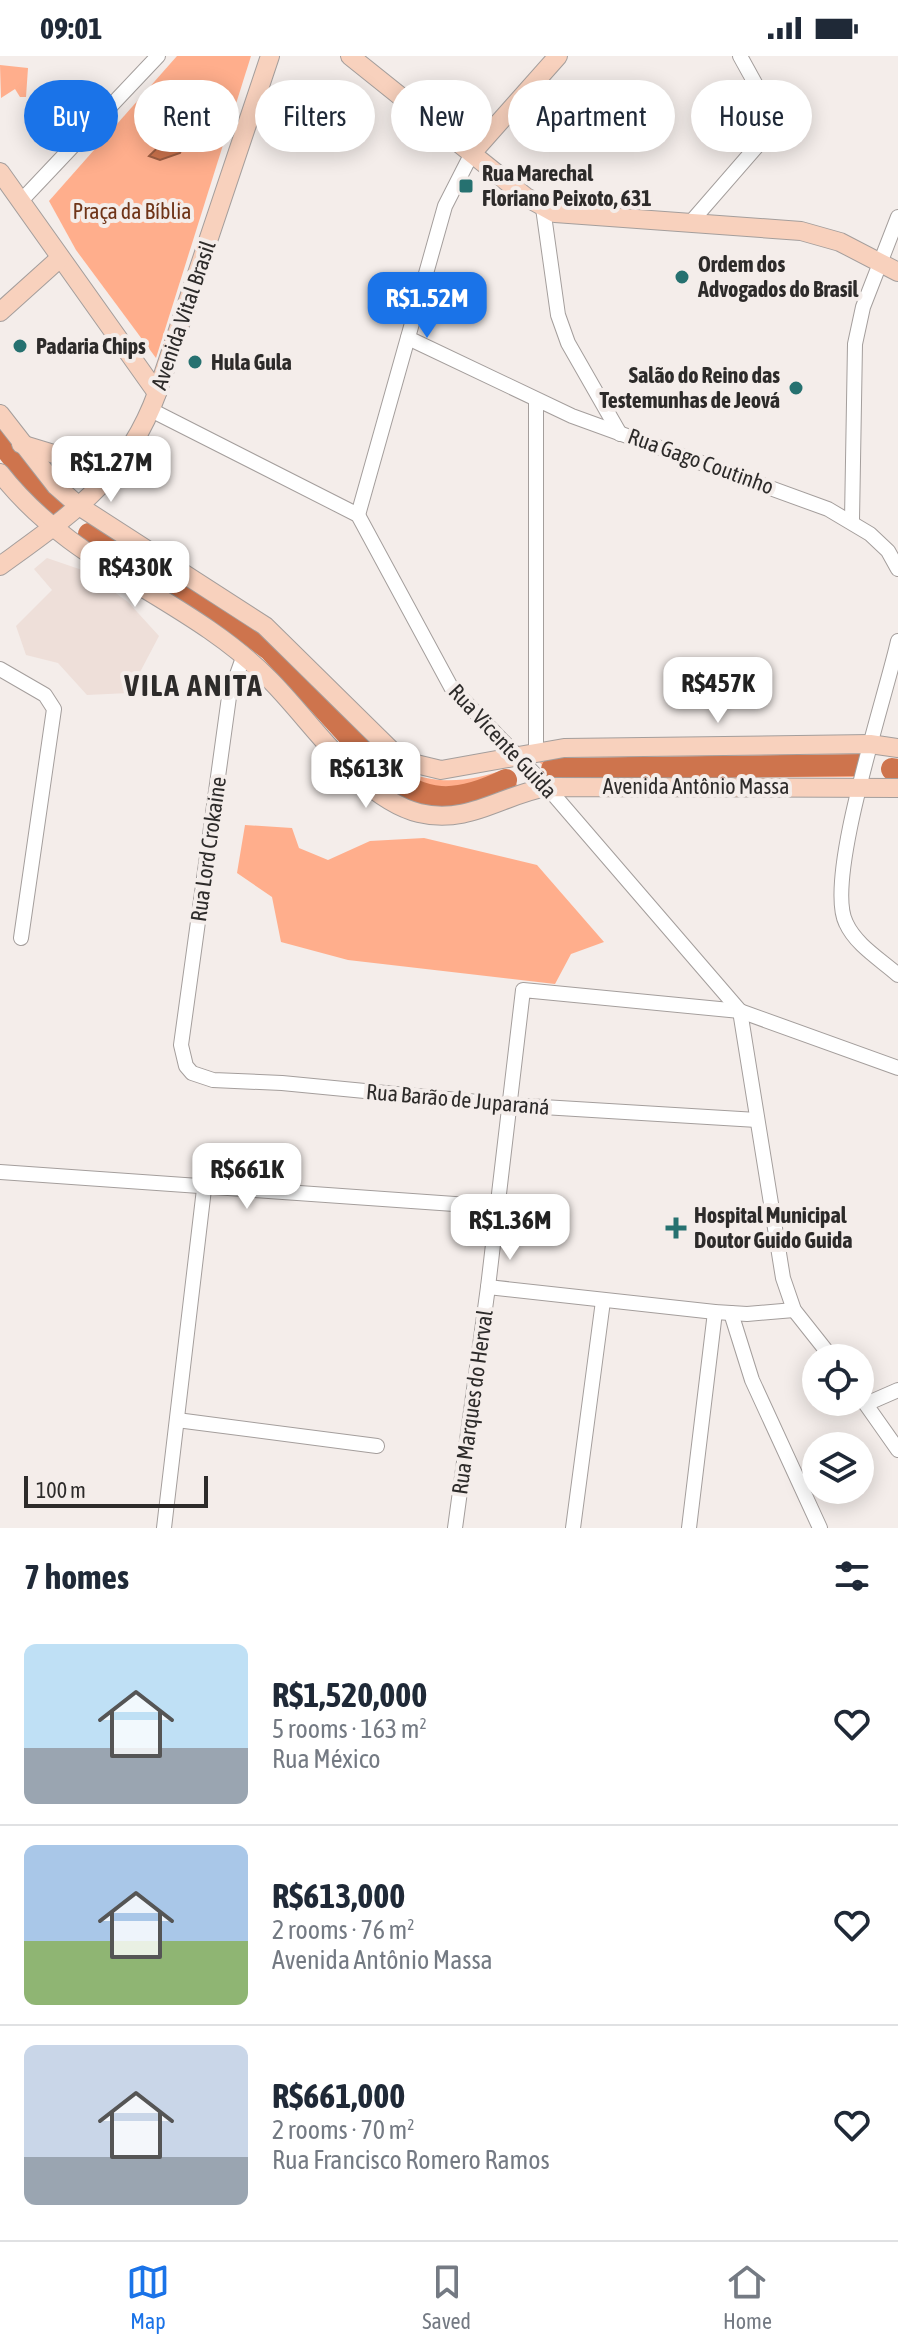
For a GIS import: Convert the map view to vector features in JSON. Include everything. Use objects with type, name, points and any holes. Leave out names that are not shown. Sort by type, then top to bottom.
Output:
[{"type":"street","points":[[20,202],[158,56]]},
{"type":"street","name":"Avenida Vital Brasil","points":[[0,566],[79,506],[113,472],[137,441],[154,401],[270,56]]},
{"type":"street","points":[[350,56],[543,208],[569,217],[801,231],[840,242],[898,272]]},
{"type":"street","points":[[0,172],[154,401],[358,515],[445,206],[472,153],[558,56]]},
{"type":"street","points":[[691,222],[777,123],[740,56]]},
{"type":"street","name":"Rua Gago Coutinho","points":[[543,208],[558,315],[568,343],[620,434],[768,485],[852,520],[888,551],[898,569]]},
{"type":"street","points":[[852,520],[855,344],[863,307],[898,217]]},
{"type":"street","points":[[0,312],[60,258]]},
{"type":"street","points":[[408,338],[536,401],[620,434]]},
{"type":"street","points":[[536,401],[536,751]]},
{"type":"street","name":"Avenida Antônio Massa","points":[[0,414],[56,486],[79,506],[265,626],[396,755],[441,770],[536,751],[870,744],[898,748]]},
{"type":"street","points":[[21,444],[113,472]]},
{"type":"street","name":"Avenida Antônio Massa","points":[[0,473],[51,528],[244,655],[372,789],[419,813],[467,815],[547,787],[898,788]]},
{"type":"street","name":"Rua Vicente Guida","points":[[358,515],[451,687],[547,787],[740,1011]]},
{"type":"street","points":[[894,967],[862,945],[846,923],[839,901],[840,876],[870,744],[898,641]]},
{"type":"street","name":"Rua Lord Crokaine","points":[[181,1045],[229,697],[244,655]]},
{"type":"street","points":[[0,669],[45,695],[54,709],[21,938]]},
{"type":"street","name":"Rua Marques do Herval","points":[[455,1528],[488,1287],[523,990],[740,1011]]},
{"type":"street","points":[[821,1344],[794,1310],[783,1278],[740,1011],[898,1068]]},
{"type":"street","name":"Rua Barão de Juparaná","points":[[181,1045],[186,1066],[192,1073],[213,1080],[282,1083],[510,1105],[757,1120]]},
{"type":"street","points":[[0,1172],[204,1189],[497,1207]]},
{"type":"street","points":[[164,1528],[204,1189]]},
{"type":"street","points":[[488,1287],[715,1312],[794,1310]]},
{"type":"street","points":[[573,1528],[603,1301]]},
{"type":"street","points":[[689,1528],[715,1312]]},
{"type":"street","points":[[731,1313],[752,1380],[820,1528]]},
{"type":"street","points":[[874,1397],[898,1390]]},
{"type":"street","points":[[874,1416],[898,1450]]},
{"type":"street","points":[[177,1420],[377,1446]]},
{"type":"shaded area","points":[[153,152],[180,152],[160,160],[149,156]]},
{"type":"shaded area","points":[[47,558],[85,571],[128,602],[159,636],[129,693],[87,695],[58,663],[26,655],[16,626],[52,590],[34,569]]},
{"type":"green space","name":"Praça da Bíblia","points":[[177,56],[251,56],[239,94],[239,80],[156,80]]},
{"type":"green space","points":[[0,65],[28,68],[24,97],[20,97],[15,89],[1,98]]},
{"type":"green space","name":"Praça da Bíblia","points":[[134,105],[134,152],[221,152],[156,358],[76,250],[49,201],[92,152],[118,152],[118,123]]},
{"type":"green space","points":[[0,431],[63,508],[55,511],[19,475],[1,443]]},
{"type":"green space","points":[[91,525],[253,627],[300,671],[372,748],[395,766],[417,776],[443,780],[468,779],[506,769],[518,786],[477,801],[441,804],[407,795],[389,785],[370,771],[266,657],[76,537]]},
{"type":"green space","points":[[859,756],[865,761],[862,777],[557,778],[539,762]]},
{"type":"green space","points":[[245,825],[292,828],[299,848],[328,860],[370,841],[424,838],[537,865],[604,942],[571,954],[555,984],[348,960],[281,942],[272,897],[237,873]]},
{"type":"waterway","points":[[0,441],[23,471],[58,506]]},
{"type":"waterway","points":[[89,534],[245,631],[270,650],[379,769],[396,781],[426,794],[456,797],[506,780]]},
{"type":"waterway","points":[[552,769],[860,765]]},
{"type":"waterway","points":[[892,769],[898,770]]},
{"type":"place","name":"Rua Marechal Floriano Peixoto, 631","points":[[466,186]]},
{"type":"place","name":"Ordem dos Advogados do Brasil","points":[[682,277]]},
{"type":"place","name":"Padaria Chips","points":[[20,346]]},
{"type":"place","name":"Hula Gula","points":[[195,362]]},
{"type":"place","name":"Salão do Reino das Testemunhas de Jeová","points":[[796,388]]},
{"type":"place","name":"Hospital Municipal Doutor Guido Guida","points":[[676,1228]]},
{"type":"district","name":"VILA ANITA","points":[[194,685]]}]
